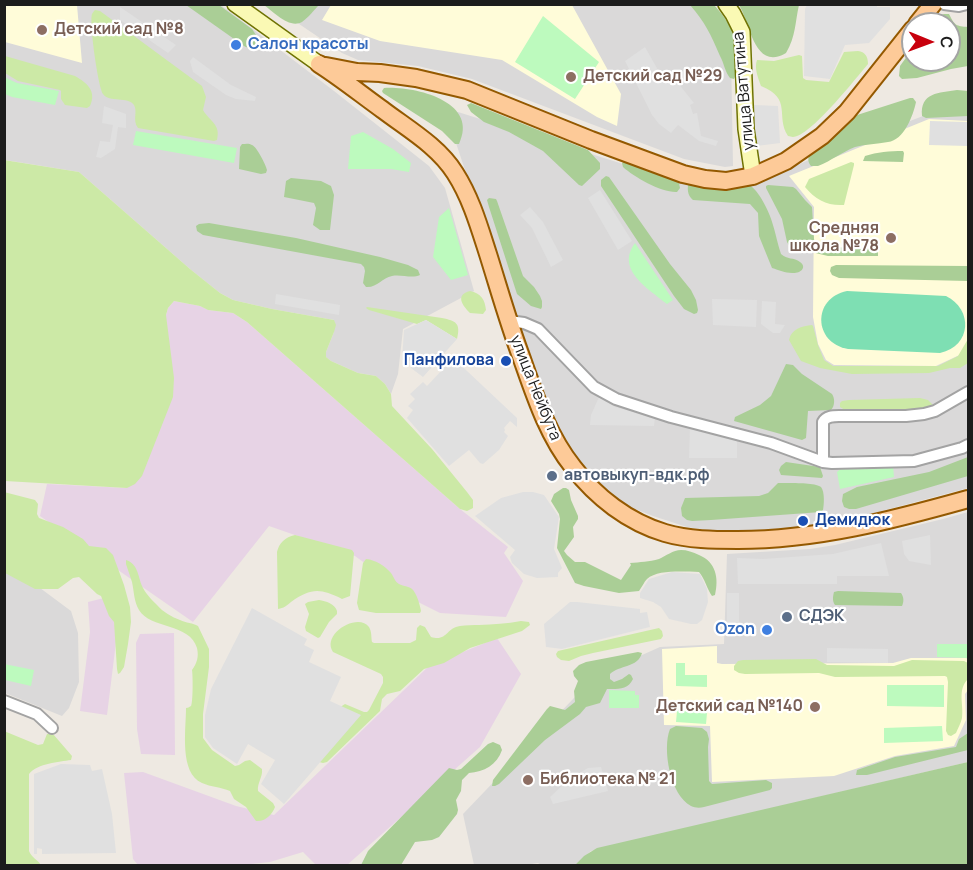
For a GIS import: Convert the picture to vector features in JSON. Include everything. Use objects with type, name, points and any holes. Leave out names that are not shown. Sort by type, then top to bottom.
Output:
[{"type":"main road","name":"улица Ватутина","points":[[753,176],[786,161],[822,136],[847,112],[901,44]]},
{"type":"main road","name":"улица Нейбута","points":[[320,64],[336,69],[416,78],[467,90],[683,174],[726,181],[753,176]]},
{"type":"main road","name":"улица Нейбута","points":[[320,64],[416,134],[440,153],[450,166],[471,204],[528,379],[550,431],[573,468],[597,494],[626,516],[663,532],[685,538],[761,540],[842,531],[969,499]]},
{"type":"street","name":"улица Нейбута","points":[[235,4],[320,64]]},
{"type":"street","name":"улица Ватутина","points":[[726,4],[734,14],[742,32],[746,129],[753,176]]},
{"type":"street","points":[[944,4],[951,6],[967,4]]},
{"type":"street","points":[[509,321],[524,323],[538,329],[594,387],[616,399],[671,417],[775,444],[823,462],[914,461],[969,445]]},
{"type":"street","points":[[823,462],[823,422],[825,418],[924,414],[969,392]]},
{"type":"street","points":[[4,701],[37,714],[52,728]]},
{"type":"shaded area","points":[[4,5],[221,5],[429,166],[445,188],[474,291],[403,329],[398,374],[391,394],[376,376],[358,373],[331,361],[326,357],[326,352],[334,332],[334,320],[233,300],[220,293],[190,269],[79,172],[5,160]]},
{"type":"shaded area","name":"Детский сад №8","points":[[4,5],[77,5],[82,63],[5,42]]},
{"type":"shaded area","points":[[271,5],[699,5],[731,54],[733,166],[725,167],[684,159],[472,79],[418,66],[358,60],[342,53]]},
{"type":"shaded area","name":"Детский сад №29","points":[[331,5],[572,5],[621,94],[617,126],[597,117],[502,60],[380,41],[322,20]]},
{"type":"shaded area","points":[[807,5],[877,5],[877,7],[890,7],[890,19],[869,43],[845,45],[830,79],[804,76],[805,9]]},
{"type":"shaded area","points":[[120,7],[176,45],[168,53],[120,20]]},
{"type":"shaded area","points":[[645,47],[658,70],[670,73],[694,103],[690,105],[693,114],[697,113],[701,136],[718,141],[716,146],[699,141],[678,125],[671,133],[652,115],[625,61]]},
{"type":"shaded area","points":[[193,57],[231,85],[256,97],[255,101],[236,99],[226,95],[193,72],[190,61]]},
{"type":"shaded area","points":[[968,99],[968,488],[859,517],[791,529],[738,532],[687,527],[653,516],[630,507],[602,486],[567,447],[559,431],[520,335],[445,110],[458,112],[677,181],[704,188],[741,188],[761,182],[815,157]]},
{"type":"shaded area","points":[[754,105],[778,106],[780,143],[756,146]]},
{"type":"shaded area","points":[[104,106],[126,114],[126,128],[118,127],[115,149],[101,158],[96,157],[100,141],[110,142],[113,125],[102,123]]},
{"type":"shaded area","name":"Средняя школа №78","points":[[929,119],[968,121],[968,351],[936,366],[834,365],[826,360],[818,344],[813,317],[814,207],[789,176]]},
{"type":"shaded area","points":[[930,121],[968,122],[968,146],[929,145]]},
{"type":"shaded area","points":[[600,190],[632,241],[618,250],[588,198]]},
{"type":"shaded area","points":[[530,207],[543,222],[563,260],[551,267],[532,228],[520,215]]},
{"type":"shaded area","points":[[276,294],[340,305],[339,315],[275,304]]},
{"type":"shaded area","points":[[712,299],[757,300],[756,327],[713,325]]},
{"type":"shaded area","points":[[174,301],[200,306],[208,310],[233,313],[247,322],[460,509],[508,547],[504,553],[523,581],[506,617],[440,613],[418,602],[355,556],[269,526],[193,622],[40,516],[47,484],[127,488],[166,315]]},
{"type":"shaded area","points":[[762,301],[776,302],[775,324],[785,325],[780,333],[773,333],[761,324]]},
{"type":"shaded area","points":[[426,320],[457,339],[423,377],[411,368],[411,361],[402,360],[404,330]]},
{"type":"shaded area","points":[[449,354],[517,418],[517,427],[510,421],[504,428],[508,436],[499,450],[483,464],[469,450],[449,466],[407,418],[413,410],[408,406],[415,399],[410,394],[423,382],[427,386],[442,370],[438,366]]},
{"type":"shaded area","points":[[599,397],[615,407],[655,418],[654,426],[590,425],[591,415]]},
{"type":"shaded area","points":[[690,428],[737,440],[737,458],[689,458]]},
{"type":"shaded area","points":[[523,492],[544,495],[559,517],[554,549],[562,568],[558,577],[537,578],[524,574],[512,563],[510,557],[515,550],[475,516],[501,498]]},
{"type":"shaded area","points":[[968,512],[968,762],[591,851],[575,865],[541,865],[538,863],[518,866],[474,865],[463,814],[595,676],[660,647],[724,644],[727,554],[810,549],[835,545]]},
{"type":"shaded area","points":[[930,535],[931,565],[909,561],[904,554],[902,541]]},
{"type":"shaded area","points":[[881,543],[889,576],[837,576],[837,584],[738,584],[737,558],[763,559],[833,554]]},
{"type":"shaded area","points":[[4,559],[71,611],[78,633],[79,682],[69,708],[62,716],[5,693]]},
{"type":"shaded area","points":[[672,572],[700,574],[707,589],[708,602],[702,620],[697,624],[669,619],[661,607],[640,598],[640,593],[649,579]]},
{"type":"shaded area","points":[[727,593],[739,593],[739,629],[727,629]]},
{"type":"shaded area","points":[[104,598],[117,634],[107,715],[80,711],[90,632],[88,602]]},
{"type":"shaded area","points":[[570,602],[640,609],[640,613],[647,612],[650,627],[562,649],[546,647],[544,624]]},
{"type":"shaded area","points":[[252,608],[307,639],[304,645],[314,650],[309,662],[341,677],[330,701],[361,715],[284,804],[261,784],[275,760],[248,744],[237,764],[213,748],[205,737],[205,715],[211,689]]},
{"type":"shaded area","points":[[174,633],[175,755],[141,754],[137,729],[136,643],[140,634]]},
{"type":"shaded area","points":[[497,638],[521,674],[480,747],[347,865],[316,865],[303,852],[270,862],[242,865],[138,865],[133,859],[124,773],[143,772],[236,806],[274,815],[429,666]]},
{"type":"shaded area","name":"Детский сад №140","points":[[717,646],[717,663],[722,664],[893,663],[911,658],[966,658],[968,659],[968,690],[965,694],[966,720],[954,746],[895,756],[834,776],[712,782],[710,726],[664,725],[662,649]]},
{"type":"shaded area","points":[[827,648],[888,649],[888,663],[827,662]]},
{"type":"shaded area","points":[[61,764],[90,765],[92,771],[102,769],[112,814],[116,853],[42,854],[42,849],[37,848],[37,854],[34,854],[34,774]]},
{"type":"shaded area","points":[[601,767],[608,791],[553,804],[550,797],[569,779],[588,768]]},
{"type":"green space","points":[[186,5],[219,5],[252,29],[258,38],[256,45],[252,48],[244,46]]},
{"type":"green space","points":[[264,5],[319,5],[297,24],[287,22]]},
{"type":"green space","points":[[690,5],[714,5],[727,22],[735,45],[736,75],[734,79],[728,76],[707,29]]},
{"type":"green space","points":[[739,5],[799,5],[793,35],[786,53],[775,57],[767,56],[760,51]]},
{"type":"green space","points":[[95,10],[100,11],[202,86],[206,97],[203,110],[216,127],[217,140],[138,128],[135,122],[134,105],[131,102],[106,97],[103,94],[93,41],[91,19]]},
{"type":"green space","points":[[543,16],[599,62],[575,99],[515,62]]},
{"type":"green space","points":[[961,26],[968,27],[968,66],[961,67]]},
{"type":"green space","points":[[858,51],[866,55],[868,64],[810,128],[793,137],[788,136],[784,129],[782,108],[777,96],[761,86],[756,70],[757,60],[774,61],[799,55],[802,56],[803,78],[829,82],[844,52]]},
{"type":"green space","points":[[5,56],[75,76],[90,88],[92,101],[90,106],[87,108],[65,105],[61,99],[60,90],[18,81],[5,73]]},
{"type":"green space","points":[[900,66],[901,72],[940,72],[902,79],[899,76]]},
{"type":"green space","points":[[4,77],[17,83],[59,91],[55,105],[5,94]]},
{"type":"green space","points":[[384,88],[411,90],[426,94],[441,99],[452,107],[460,117],[463,129],[459,144],[455,144],[442,131],[383,93]]},
{"type":"green space","points":[[968,91],[968,116],[926,118],[922,116],[922,108],[927,98],[937,93]]},
{"type":"green space","points":[[910,98],[916,102],[913,114],[899,137],[888,142],[855,147],[818,166],[811,166],[808,159],[811,152],[854,116]]},
{"type":"green space","points":[[471,103],[588,150],[600,163],[600,169],[582,186],[579,185],[543,151],[509,132],[484,122],[471,112],[467,105]]},
{"type":"green space","points":[[136,131],[237,148],[234,163],[133,145]]},
{"type":"green space","points":[[363,132],[393,149],[411,163],[409,172],[391,169],[348,169],[351,136]]},
{"type":"green space","points":[[242,144],[254,146],[265,164],[266,173],[239,169]]},
{"type":"green space","points":[[903,151],[903,162],[863,161],[865,156]]},
{"type":"green space","points":[[4,160],[79,172],[190,269],[220,293],[233,300],[334,320],[336,325],[326,357],[358,373],[376,376],[385,384],[391,394],[392,406],[432,449],[467,492],[473,500],[473,508],[467,511],[460,509],[247,322],[233,313],[208,310],[200,306],[174,301],[166,315],[174,378],[173,397],[142,476],[135,484],[127,488],[5,481]]},
{"type":"green space","points":[[626,160],[678,179],[680,188],[677,192],[671,192],[648,184],[623,167],[622,163]]},
{"type":"green space","points":[[851,162],[854,165],[844,205],[822,201],[805,187],[809,179]]},
{"type":"green space","points":[[606,176],[609,177],[691,290],[696,300],[697,313],[694,314],[684,309],[674,296],[601,186],[601,180]]},
{"type":"green space","points":[[291,178],[321,181],[331,186],[334,195],[330,230],[320,230],[313,225],[316,208],[314,203],[284,197],[286,181]]},
{"type":"green space","points":[[689,181],[747,184],[752,187],[769,213],[781,254],[800,262],[803,266],[802,270],[789,273],[772,268],[759,236],[758,213],[750,204],[693,200],[688,191]]},
{"type":"green space","points":[[768,185],[793,187],[812,207],[815,243],[824,247],[875,248],[878,256],[828,256],[790,247],[782,219],[766,188]]},
{"type":"green space","points":[[489,198],[497,201],[523,276],[540,296],[541,309],[531,306],[517,294],[489,207],[487,200]]},
{"type":"green space","points":[[449,208],[468,275],[451,280],[433,257],[439,217]]},
{"type":"green space","points":[[209,223],[296,238],[380,257],[408,265],[418,270],[420,275],[392,276],[373,286],[366,287],[363,283],[365,271],[361,264],[203,235],[197,231],[196,226],[199,224]]},
{"type":"green space","points":[[635,243],[673,300],[667,304],[644,285],[632,270],[629,262],[630,253]]},
{"type":"green space","points":[[836,265],[968,266],[968,281],[839,278],[832,275],[830,271],[831,267]]},
{"type":"green space","points":[[470,291],[480,295],[483,300],[486,310],[483,314],[470,313],[463,304],[461,298]]},
{"type":"green space","points":[[847,291],[946,296],[961,309],[965,327],[963,335],[951,349],[940,353],[848,349],[836,345],[823,330],[821,320],[827,302]]},
{"type":"green space","points":[[367,307],[451,320],[458,326],[457,339],[426,320],[417,324],[369,310]]},
{"type":"green space","points":[[812,325],[824,360],[833,366],[938,366],[958,356],[968,339],[968,363],[960,368],[929,373],[852,374],[820,368],[801,361],[789,340],[790,336],[801,327]]},
{"type":"green space","points":[[786,364],[793,365],[802,374],[832,394],[834,398],[831,410],[808,411],[806,438],[802,440],[734,421],[735,417],[760,405],[771,396]]},
{"type":"green space","points":[[920,398],[928,400],[935,407],[904,411],[845,410],[840,407],[842,401],[849,400]]},
{"type":"green space","points":[[968,457],[968,476],[856,509],[844,507],[843,494],[857,487],[929,472]]},
{"type":"green space","points":[[786,462],[820,467],[823,476],[822,478],[781,475],[779,470]]},
{"type":"green space","points":[[845,465],[893,465],[894,477],[840,489],[837,472]]},
{"type":"green space","points":[[778,483],[818,485],[824,495],[823,510],[821,512],[692,521],[682,516],[681,508],[685,498],[759,496],[768,493]]},
{"type":"green space","points":[[563,488],[569,490],[578,516],[573,527],[574,537],[564,551],[575,562],[585,562],[621,580],[631,565],[630,563],[659,559],[678,550],[688,551],[705,558],[713,566],[717,583],[715,595],[712,596],[699,572],[658,574],[647,579],[639,591],[619,593],[575,583],[557,548],[560,519],[551,501],[554,494]]},
{"type":"green space","points":[[4,492],[35,500],[38,504],[39,518],[63,527],[83,539],[89,546],[106,548],[113,555],[130,607],[131,622],[124,667],[120,673],[118,674],[117,669],[114,622],[101,596],[79,577],[73,578],[58,589],[35,589],[5,573]]},
{"type":"green space","points":[[295,535],[352,550],[354,553],[350,596],[342,599],[321,591],[310,592],[278,609],[277,552],[283,541]]},
{"type":"green space","points":[[366,559],[383,566],[398,583],[412,589],[418,600],[420,613],[376,613],[359,610],[357,603],[363,563]]},
{"type":"green space","points":[[126,560],[135,567],[143,589],[159,608],[182,621],[198,626],[209,649],[203,738],[212,750],[235,766],[250,760],[262,769],[258,791],[275,807],[265,819],[256,821],[246,807],[234,799],[230,791],[202,783],[190,770],[185,750],[186,708],[192,704],[192,670],[197,660],[197,648],[187,634],[144,616],[139,610]]},
{"type":"green space","points":[[834,592],[901,593],[903,603],[902,606],[835,605]]},
{"type":"green space","points":[[319,600],[332,605],[337,614],[318,638],[306,631],[309,614],[305,604]]},
{"type":"green space","points":[[357,622],[364,623],[369,627],[374,643],[410,643],[416,640],[417,628],[420,625],[425,627],[431,637],[440,638],[455,627],[529,622],[530,625],[522,631],[470,648],[444,663],[424,669],[400,691],[387,694],[382,699],[380,711],[327,762],[319,762],[334,711],[345,704],[367,712],[383,683],[381,674],[333,652],[332,638],[342,627]]},
{"type":"green space","points":[[659,628],[663,636],[661,639],[593,653],[569,661],[561,660],[556,654],[558,651]]},
{"type":"green space","points":[[937,644],[968,644],[968,658],[937,657]]},
{"type":"green space","points":[[642,653],[637,661],[610,674],[610,679],[614,682],[629,674],[633,679],[631,683],[622,688],[607,689],[600,703],[586,707],[545,740],[499,784],[492,786],[493,780],[547,709],[550,706],[565,710],[575,702],[574,691],[578,681],[573,671],[579,665]]},
{"type":"green space","points":[[816,659],[827,665],[894,666],[912,660],[968,663],[968,679],[962,692],[962,718],[956,733],[951,736],[946,731],[948,682],[945,676],[835,677],[819,673],[745,674],[734,670],[738,661],[743,660]]},
{"type":"green space","points":[[676,663],[685,663],[685,675],[707,675],[707,687],[676,686]]},
{"type":"green space","points":[[4,664],[34,670],[31,686],[5,680]]},
{"type":"green space","points":[[887,685],[944,685],[944,707],[887,706]]},
{"type":"green space","points":[[609,690],[635,691],[635,695],[639,695],[639,708],[609,708]]},
{"type":"green space","points":[[678,700],[685,700],[684,711],[707,713],[706,724],[676,722]]},
{"type":"green space","points":[[676,726],[702,728],[707,732],[709,781],[712,784],[766,780],[772,783],[772,788],[704,807],[691,806],[678,792],[670,771],[668,738],[670,729]]},
{"type":"green space","points":[[942,726],[943,741],[884,743],[884,728]]},
{"type":"green space","points":[[4,731],[38,745],[43,744],[47,734],[53,734],[72,756],[71,760],[43,765],[29,774],[29,851],[41,865],[5,865]]},
{"type":"green space","points":[[968,733],[968,750],[867,775],[856,775],[857,770],[895,757],[956,747],[959,739]]},
{"type":"green space","points":[[493,742],[500,745],[502,750],[500,755],[489,767],[469,773],[462,780],[461,791],[456,800],[457,814],[439,837],[415,842],[401,865],[361,865],[368,851],[449,768],[461,769]]},
{"type":"green space","points":[[968,762],[968,865],[575,865],[597,848]]},
{"type":"place","name":"Детский сад №8","points":[[42,30]]},
{"type":"place","name":"Салон красоты","points":[[236,45]]},
{"type":"place","name":"Детский сад №29","points":[[571,77]]},
{"type":"place","name":"Средняя школа №78","points":[[891,238]]},
{"type":"place","name":"Панфилова","points":[[506,361]]},
{"type":"place","name":"автовыкуп-вдк.рф","points":[[552,476]]},
{"type":"place","name":"Демидюк","points":[[803,521]]},
{"type":"place","name":"СДЭК","points":[[787,617]]},
{"type":"place","name":"Ozon","points":[[767,630]]},
{"type":"place","name":"Детский сад №140","points":[[815,707]]},
{"type":"place","name":"Библиотека № 21","points":[[528,780]]}]
